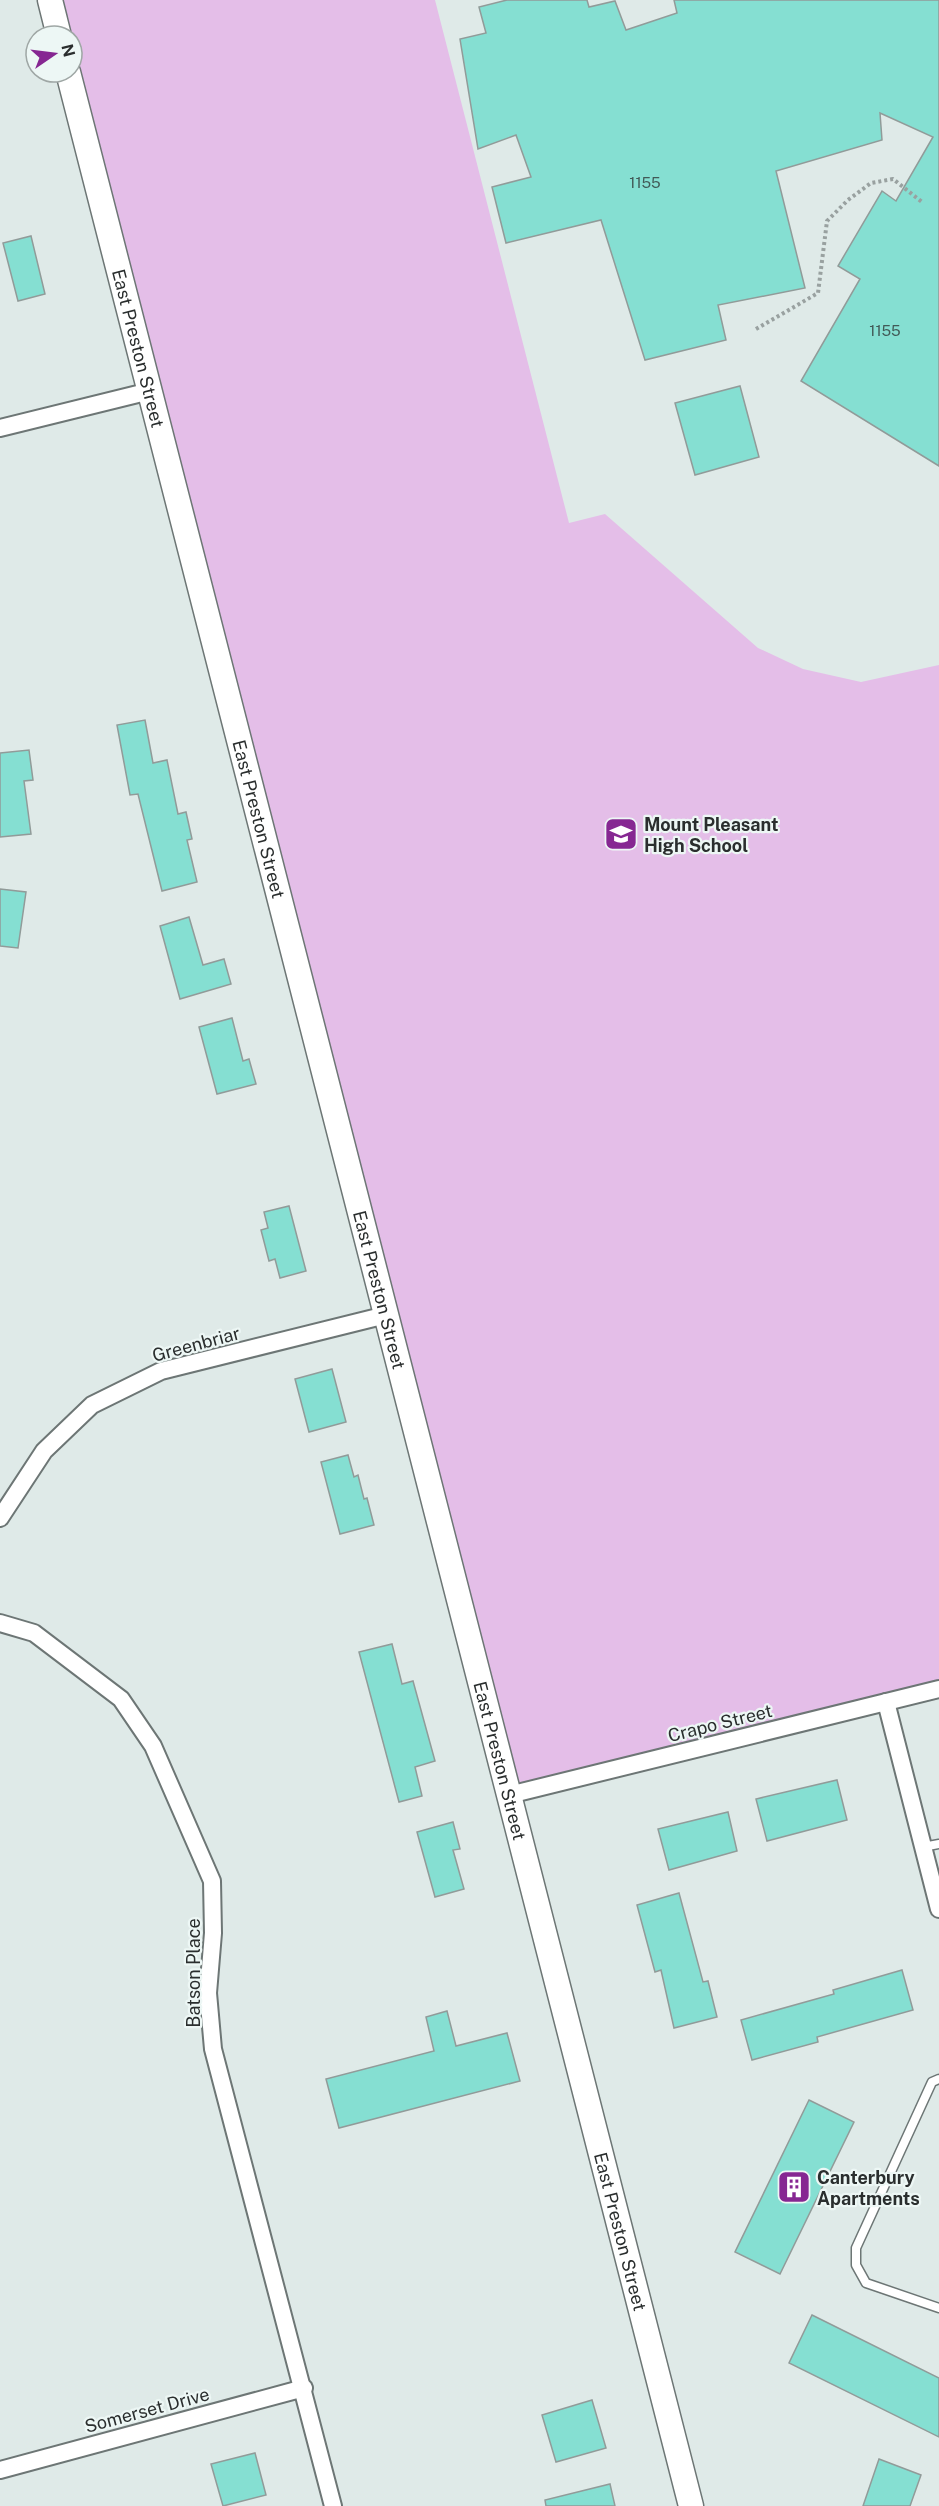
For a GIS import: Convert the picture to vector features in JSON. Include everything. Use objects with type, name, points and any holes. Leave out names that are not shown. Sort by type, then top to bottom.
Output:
[{"type":"street","points":[[50,0],[56,24]]},
{"type":"street","name":"East Preston Street","points":[[71,84],[691,2506]]},
{"type":"street","points":[[0,428],[150,391]]},
{"type":"street","name":"Greenbriar","points":[[0,1518],[44,1450],[92,1405],[161,1371],[386,1315]]},
{"type":"street","name":"Batson Place","points":[[0,1623],[34,1633],[121,1699],[153,1746],[212,1881],[213,1933],[208,1994],[213,2049],[304,2388],[333,2506]]},
{"type":"street","name":"Crapo Street","points":[[509,1795],[939,1689]]},
{"type":"street","points":[[886,1702],[931,1846],[939,1909]]},
{"type":"street","name":"Somerset Drive","points":[[0,2470],[304,2388]]},
{"type":"lane","points":[[939,2079],[932,2082],[856,2248],[856,2265],[866,2283],[939,2308]]},
{"type":"path","points":[[756,329],[818,293],[827,221],[848,200],[871,183],[893,179],[921,202]]},
{"type":"shaded area","name":"Mount Pleasant High School","points":[[50,0],[435,0],[569,523],[605,514],[758,648],[803,669],[861,682],[939,665],[939,1688],[509,1795],[75,84],[84,84],[84,24],[56,24]]},
{"type":"building","points":[[507,0],[587,0],[589,7],[615,1],[626,30],[677,13],[674,0],[939,0],[939,466],[801,381],[860,279],[838,266],[882,191],[896,201],[933,137],[880,113],[882,140],[776,171],[805,288],[718,305],[726,340],[645,360],[601,220],[506,243],[492,187],[531,177],[516,135],[478,149],[460,39],[486,33],[479,7]]},
{"type":"building","points":[[31,236],[45,294],[18,301],[3,243]]},
{"type":"building","points":[[740,386],[759,457],[695,475],[675,403]]},
{"type":"building","points":[[145,720],[153,763],[167,760],[178,814],[186,812],[192,839],[187,840],[197,882],[162,891],[138,794],[130,795],[117,725]]},
{"type":"building","points":[[29,750],[33,780],[24,781],[31,834],[0,837],[0,753]]},
{"type":"building","points":[[0,889],[26,892],[18,948],[0,946]]},
{"type":"building","points":[[189,917],[203,965],[224,959],[231,984],[180,999],[160,926]]},
{"type":"building","points":[[232,1018],[243,1061],[249,1059],[256,1084],[217,1094],[199,1027]]},
{"type":"building","points":[[289,1206],[306,1271],[280,1278],[275,1259],[269,1261],[261,1230],[268,1228],[264,1212]]},
{"type":"building","points":[[332,1369],[346,1422],[309,1432],[295,1379]]},
{"type":"building","points":[[348,1455],[354,1477],[358,1475],[364,1499],[367,1498],[374,1525],[340,1534],[321,1462]]},
{"type":"building","points":[[392,1644],[402,1684],[413,1681],[435,1761],[415,1767],[422,1796],[399,1802],[359,1652]]},
{"type":"building","points":[[837,1780],[847,1820],[767,1841],[756,1799]]},
{"type":"building","points":[[728,1812],[737,1851],[669,1870],[658,1829]]},
{"type":"building","points":[[453,1822],[460,1849],[453,1850],[464,1889],[435,1897],[417,1832]]},
{"type":"building","points":[[679,1893],[703,1982],[708,1981],[717,2017],[674,2028],[661,1970],[655,1972],[637,1905]]},
{"type":"building","points":[[902,1970],[913,2010],[817,2037],[818,2042],[752,2060],[741,2020],[834,1994],[833,1990]]},
{"type":"building","points":[[447,2011],[456,2046],[507,2033],[520,2081],[339,2128],[326,2079],[434,2051],[426,2017]]},
{"type":"building","name":"Canterbury Apartments","points":[[809,2100],[854,2122],[780,2274],[735,2252]]},
{"type":"building","points":[[812,2315],[939,2378],[939,2437],[789,2363]]},
{"type":"building","points":[[592,2400],[606,2448],[556,2462],[542,2415]]},
{"type":"building","points":[[255,2453],[266,2495],[223,2506],[211,2464]]},
{"type":"building","points":[[879,2459],[921,2475],[910,2506],[863,2506]]},
{"type":"building","points":[[610,2484],[615,2506],[546,2506],[545,2500]]},
{"type":"place","name":"Mount Pleasant High School","points":[[621,834]]},
{"type":"place","name":"Canterbury Apartments","points":[[794,2187]]}]
